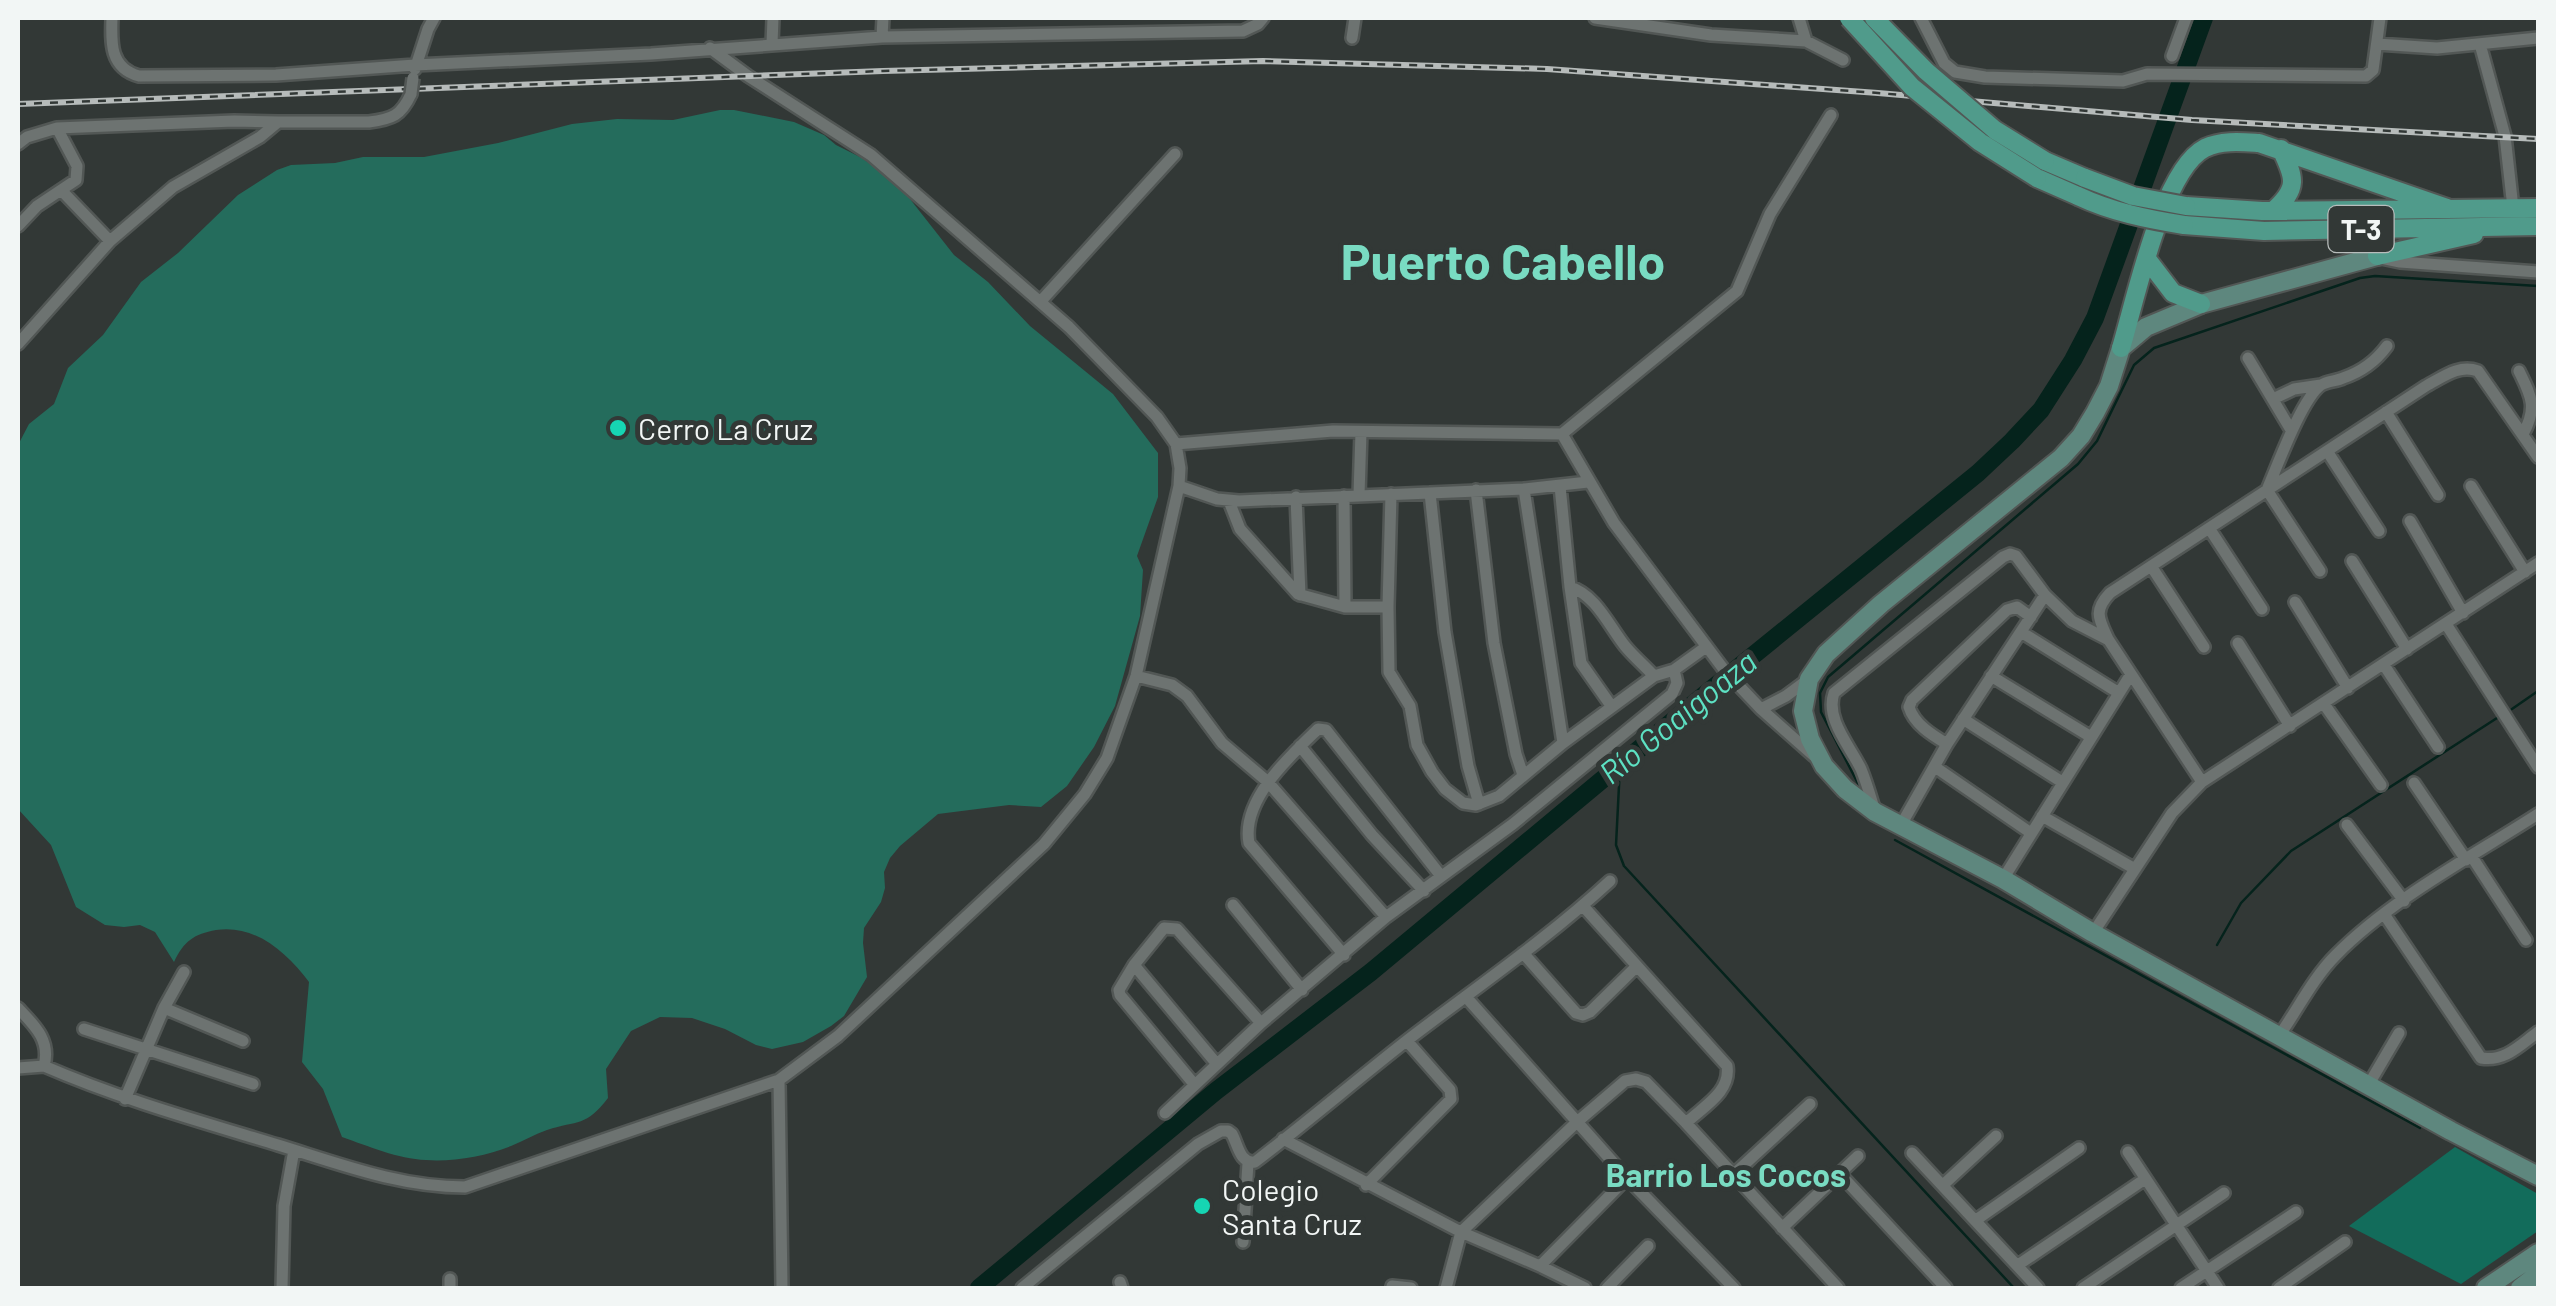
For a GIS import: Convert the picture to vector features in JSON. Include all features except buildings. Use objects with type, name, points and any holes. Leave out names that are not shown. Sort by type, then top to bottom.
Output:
[{"type":"main road","name":"T-3","points":[[1850,18],[1912,87],[1980,142],[2041,169],[2086,178],[2185,216],[2264,231],[2514,217],[2538,208]]},
{"type":"main road","name":"T-3","points":[[1874,18],[1918,63],[2041,169],[2078,196],[2101,207],[2123,213],[2185,216],[2447,208],[2514,217],[2538,226]]},
{"type":"main road","points":[[2447,208],[2260,143],[2232,141],[2206,148],[2187,162],[2172,186],[2108,386],[2081,436],[2060,458],[1881,604],[1826,654],[1809,679],[1803,710],[1810,739],[1824,766],[1845,789],[1875,812],[2004,879],[2451,1132],[2538,1176]]},
{"type":"main road","points":[[2273,211],[2290,193],[2293,183],[2280,149]]},
{"type":"main road","points":[[2122,348],[2146,327],[2201,304],[2514,217]]},
{"type":"main road","points":[[2362,228],[2378,234],[2383,241],[2384,247],[2377,256]]},
{"type":"main road","points":[[2147,259],[2172,293],[2201,304]]},
{"type":"main road","points":[[2486,1288],[2524,1282],[2538,1253]]},
{"type":"street","points":[[112,18],[114,57],[120,67],[139,76],[414,71],[882,37],[1243,31],[1263,18]]},
{"type":"street","points":[[18,144],[27,137],[57,128],[383,120],[404,109],[434,18]]},
{"type":"street","points":[[772,44],[773,18]]},
{"type":"street","points":[[882,37],[883,18]]},
{"type":"street","points":[[1005,35],[1006,18]]},
{"type":"street","points":[[1352,38],[1354,18]]},
{"type":"street","points":[[1594,18],[1711,35],[1806,40],[1843,60]]},
{"type":"street","points":[[1799,18],[1806,40]]},
{"type":"street","points":[[1922,18],[1944,63],[1955,72],[2123,81],[2147,74],[2366,76],[2373,70],[2380,18]]},
{"type":"street","points":[[2172,56],[2186,18]]},
{"type":"street","points":[[2377,44],[2437,48],[2538,38]]},
{"type":"street","points":[[2480,44],[2505,136],[2514,217]]},
{"type":"street","points":[[18,1068],[44,1066],[125,1099],[377,1176],[435,1186],[465,1186],[779,1080],[838,1036],[1044,844],[1085,794],[1107,758],[1136,676],[1179,486],[1176,444],[1157,417],[1041,302],[871,155],[710,48]]},
{"type":"street","points":[[1176,444],[1333,431],[1562,434],[1736,291],[1770,214],[1831,115]]},
{"type":"street","points":[[18,344],[110,241],[173,187],[260,137],[278,122]]},
{"type":"street","points":[[18,226],[37,206],[76,180],[77,166],[57,128]]},
{"type":"street","points":[[1041,302],[1175,154]]},
{"type":"street","points":[[61,190],[110,241]]},
{"type":"street","points":[[2377,256],[2400,262],[2538,272]]},
{"type":"street","points":[[2273,399],[2363,369],[2387,346]]},
{"type":"street","points":[[2248,358],[2292,430]]},
{"type":"street","points":[[2202,782],[2108,639],[2098,615],[2101,602],[2110,593],[2426,386],[2459,369],[2478,371],[2538,457]]},
{"type":"street","points":[[2519,371],[2532,406],[2522,434]]},
{"type":"street","points":[[2266,490],[2292,430],[2321,385]]},
{"type":"street","points":[[2386,412],[2438,495]]},
{"type":"street","points":[[1359,495],[1361,432]]},
{"type":"street","points":[[1562,434],[1614,523],[1706,647],[1742,690],[1824,766]]},
{"type":"street","points":[[2327,450],[2379,531]]},
{"type":"street","points":[[1179,486],[1229,500],[1524,489],[1588,482]]},
{"type":"street","points":[[1560,486],[1581,663],[1612,707]]},
{"type":"street","points":[[2471,486],[2538,582]]},
{"type":"street","points":[[1524,489],[1563,742]]},
{"type":"street","points":[[1476,490],[1494,644],[1523,775]]},
{"type":"street","points":[[2266,490],[2320,570]]},
{"type":"street","points":[[1430,493],[1445,632],[1468,766],[1479,804]]},
{"type":"street","points":[[1392,494],[1388,667],[1412,710],[1417,745],[1432,772],[1445,789],[1464,803],[1479,804],[1498,796],[1563,742],[1654,676],[1674,670],[1706,647]]},
{"type":"street","points":[[1344,496],[1345,608]]},
{"type":"street","points":[[1296,498],[1300,596]]},
{"type":"street","points":[[1229,500],[1240,529],[1300,596],[1345,608],[1388,607]]},
{"type":"street","points":[[2410,521],[2463,613]]},
{"type":"street","points":[[2209,528],[2262,608]]},
{"type":"street","points":[[1875,812],[1860,768],[1834,715],[1834,693],[2007,554],[2016,556],[2045,596],[2072,621],[2108,639]]},
{"type":"street","points":[[2352,561],[2407,650]]},
{"type":"street","points":[[2151,566],[2204,647]]},
{"type":"street","points":[[2094,933],[2172,813],[2202,782],[2531,568]]},
{"type":"street","points":[[1570,587],[1583,593],[1654,676]]},
{"type":"street","points":[[1901,826],[1947,744],[2045,596]]},
{"type":"street","points":[[2295,602],[2348,688]]},
{"type":"street","points":[[1947,744],[1912,715],[1912,700],[2007,610],[2017,608],[2031,617]]},
{"type":"street","points":[[2446,624],[2538,766]]},
{"type":"street","points":[[2021,632],[2119,693]]},
{"type":"street","points":[[2238,643],[2290,726]]},
{"type":"street","points":[[2384,665],[2438,746]]},
{"type":"street","points":[[1165,1112],[1386,917],[1513,824],[1672,694],[1676,683],[1674,670]]},
{"type":"street","points":[[2004,879],[2131,674]]},
{"type":"street","points":[[1136,676],[1172,685],[1188,696],[1222,743],[1268,782],[1386,917]]},
{"type":"street","points":[[1991,676],[2091,738]]},
{"type":"street","points":[[1762,709],[1809,679]]},
{"type":"street","points":[[2324,704],[2381,785]]},
{"type":"street","points":[[1964,720],[2062,782]]},
{"type":"street","points":[[1344,955],[1249,844],[1248,822],[1268,782],[1318,729],[1326,730],[1441,876]]},
{"type":"street","points":[[1300,746],[1372,835],[1424,891]]},
{"type":"street","points":[[1935,767],[2031,833]]},
{"type":"street","points":[[2414,783],[2526,940]]},
{"type":"street","points":[[2042,816],[2135,869]]},
{"type":"street","points":[[2279,1036],[2321,972],[2384,914],[2534,816],[2538,831]]},
{"type":"street","points":[[2347,826],[2404,901]]},
{"type":"street","points":[[1022,1288],[1198,1144],[1228,1131],[1243,1160],[1255,1162],[1610,881]]},
{"type":"street","points":[[1233,905],[1302,990]]},
{"type":"street","points":[[1583,906],[1728,1066],[1726,1086],[1686,1123]]},
{"type":"street","points":[[2384,914],[2481,1058],[2504,1058],[2538,1032]]},
{"type":"street","points":[[1194,1084],[1120,995],[1120,985],[1164,928],[1177,929],[1261,1024]]},
{"type":"street","points":[[1523,953],[1576,1013],[1582,1014],[1590,1012],[1636,967]]},
{"type":"street","points":[[1134,965],[1216,1063]]},
{"type":"street","points":[[125,1099],[184,972]]},
{"type":"street","points":[[1466,998],[1724,1285]]},
{"type":"street","points":[[18,1008],[40,1032],[46,1055],[44,1066]]},
{"type":"street","points":[[164,1008],[243,1041]]},
{"type":"street","points":[[84,1028],[253,1084]]},
{"type":"street","points":[[2369,1084],[2399,1033]]},
{"type":"street","points":[[1366,1184],[1451,1100],[1450,1090],[1407,1041]]},
{"type":"street","points":[[1446,1288],[1461,1232],[1578,1122],[1625,1081],[1636,1079],[1646,1082],[1686,1123],[1832,1286]]},
{"type":"street","points":[[779,1080],[782,1288]]},
{"type":"street","points":[[1733,1175],[1810,1104]]},
{"type":"street","points":[[1943,1185],[1996,1136]]},
{"type":"street","points":[[1283,1139],[1461,1232],[1585,1288]]},
{"type":"street","points":[[1976,1220],[2079,1148]]},
{"type":"street","points":[[282,1288],[284,1206],[294,1150]]},
{"type":"street","points":[[2128,1152],[2218,1288]]},
{"type":"street","points":[[1912,1154],[2038,1288]]},
{"type":"street","points":[[1782,1228],[1858,1156]]},
{"type":"street","points":[[1243,1242],[1248,1163]]},
{"type":"street","points":[[1840,1174],[1946,1288]]},
{"type":"street","points":[[1540,1266],[1627,1178]]},
{"type":"street","points":[[2018,1265],[2145,1179]]},
{"type":"street","points":[[2083,1288],[2224,1193]]},
{"type":"street","points":[[2181,1288],[2296,1212]]},
{"type":"street","points":[[2280,1288],[2345,1242]]},
{"type":"street","points":[[1607,1288],[1648,1246]]},
{"type":"street","points":[[1392,1286],[1411,1288]]},
{"type":"green space","points":[[720,110],[794,122],[824,135],[899,185],[954,255],[988,282],[1030,326],[1113,394],[1158,453],[1158,497],[1137,556],[1143,570],[1140,616],[1115,706],[1094,747],[1067,786],[1041,807],[1009,805],[938,814],[900,846],[884,872],[881,902],[864,928],[867,977],[844,1016],[831,1026],[803,1042],[772,1049],[692,1018],[660,1017],[631,1031],[606,1069],[608,1098],[581,1121],[469,1158],[426,1160],[383,1152],[342,1137],[323,1089],[302,1062],[309,982],[291,961],[257,936],[231,929],[196,936],[174,962],[155,932],[140,925],[105,925],[76,907],[51,845],[18,809],[18,445],[29,424],[54,404],[68,368],[103,335],[141,282],[178,253],[238,195],[277,170],[363,157],[424,157],[572,124],[617,119],[673,120]]},
{"type":"green space","points":[[2455,1147],[2538,1194],[2538,1231],[2461,1284],[2349,1226]]},
{"type":"waterway","name":"Río Goaigoaza","points":[[979,1288],[1216,1091],[1371,972],[2012,441],[2041,410],[2095,318],[2204,18]]},
{"type":"waterway","points":[[1863,793],[1821,712],[1820,693],[1828,677],[2078,464],[2097,441],[2134,365],[2154,348],[2360,278],[2538,286]]},
{"type":"waterway","points":[[2512,709],[2538,691]]},
{"type":"waterway","points":[[2217,945],[2241,903],[2291,851],[2497,718]]},
{"type":"waterway","points":[[1620,766],[1616,845],[1624,866],[2014,1288]]},
{"type":"waterway","points":[[1895,840],[2420,1128]]},
{"type":"railway","points":[[18,104],[883,71],[1263,61],[1547,69],[2192,120],[2538,139]]},
{"type":"place","name":"Cerro La Cruz","points":[[618,428]]},
{"type":"place","name":"Colegio Santa Cruz","points":[[1202,1206]]},
{"type":"district","name":"Puerto Cabello","points":[[1503,260]]},
{"type":"district","name":"Barrio Los Cocos","points":[[1726,1174]]}]
